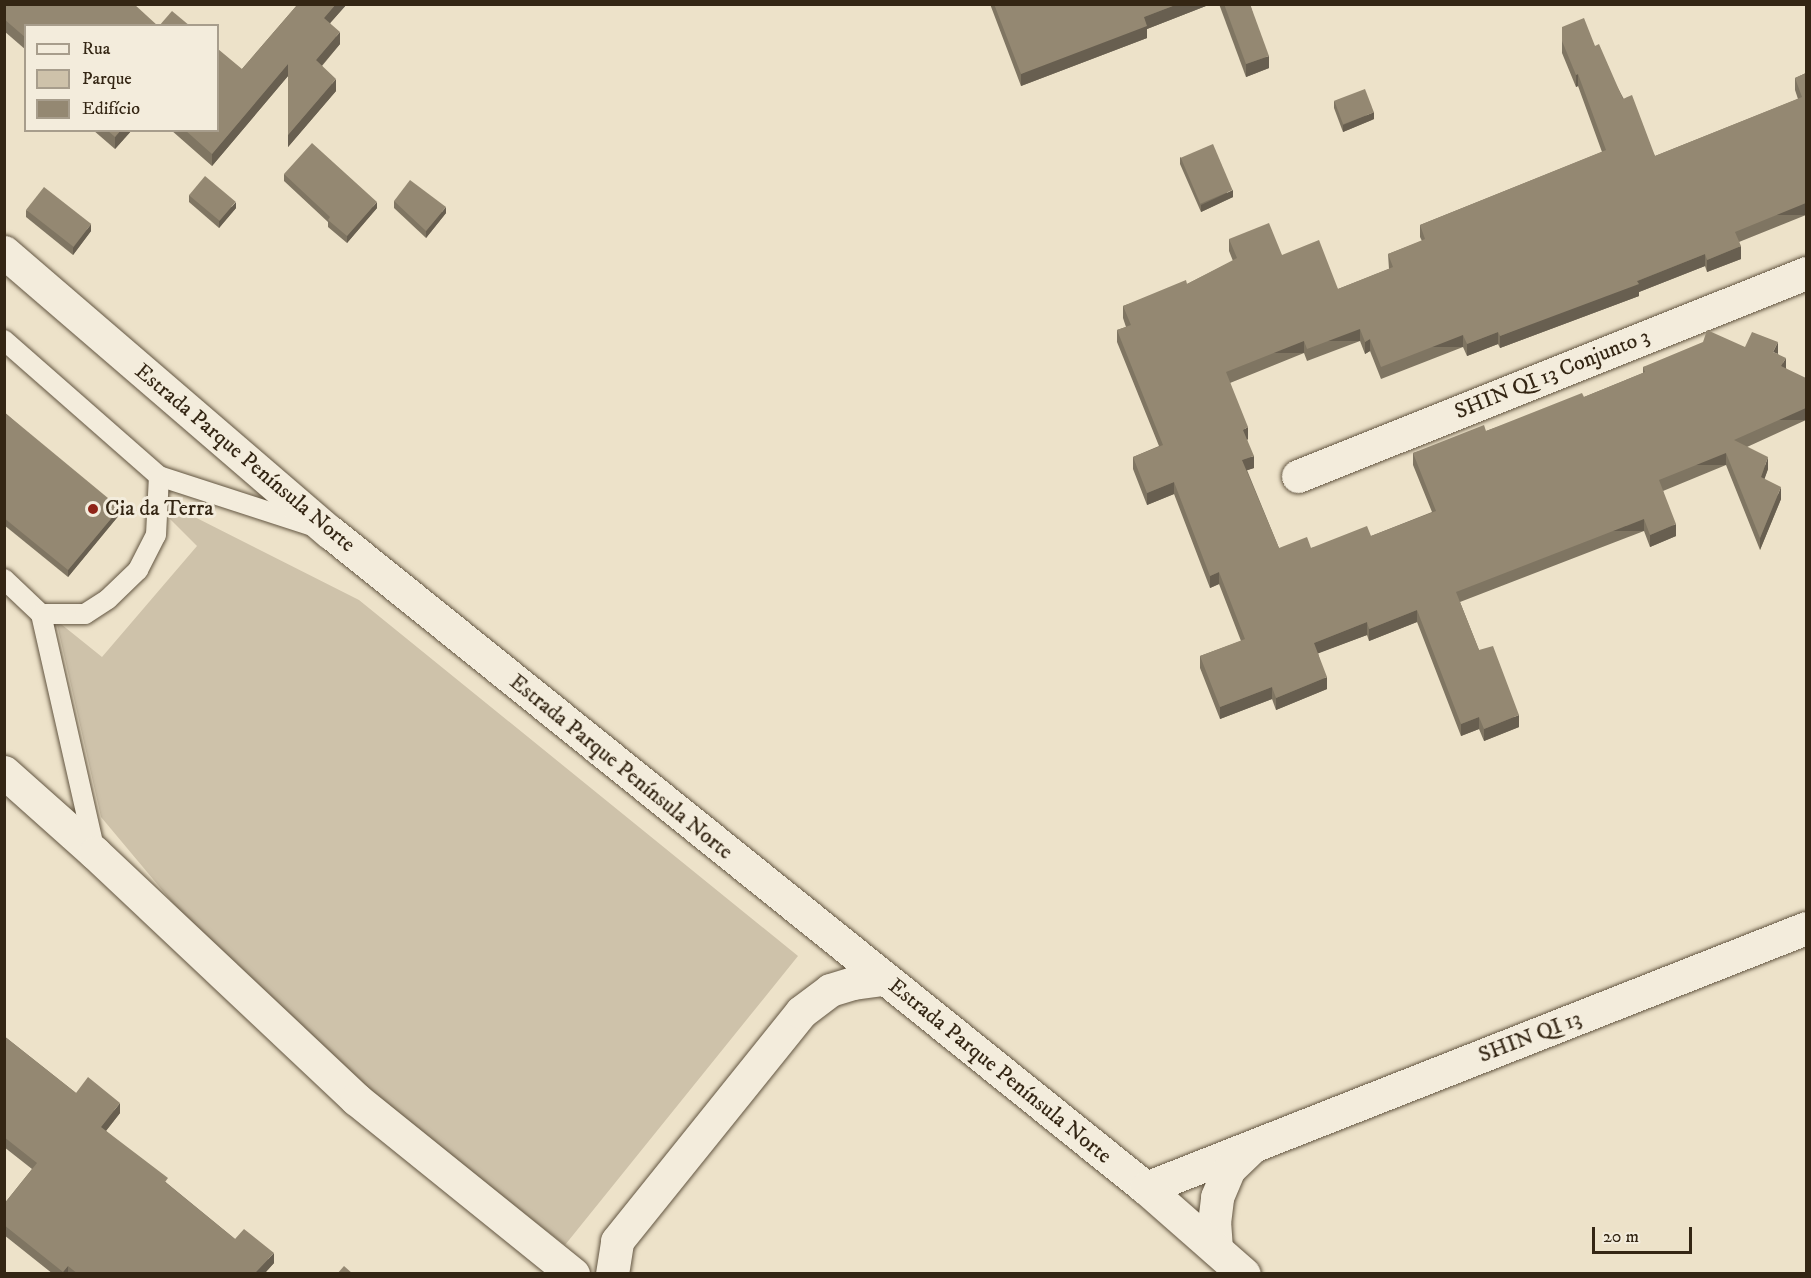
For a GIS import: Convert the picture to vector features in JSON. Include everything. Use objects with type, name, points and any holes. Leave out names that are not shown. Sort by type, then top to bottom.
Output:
[{"type":"main road","name":"Estrada Parque Península Norte","points":[[4,252],[330,532],[1146,1188],[1244,1274]]},
{"type":"main road","name":"SHIN QI 13 Conjunto 3","points":[[1298,476],[1806,273]]},
{"type":"main road","points":[[4,772],[95,853],[356,1099],[573,1274]]},
{"type":"main road","name":"SHIN QI 13","points":[[1146,1188],[1806,928]]},
{"type":"main road","points":[[612,1274],[617,1240],[801,1012],[830,990],[883,978]]},
{"type":"main road","name":"SHIN QI 13","points":[[1216,1249],[1214,1223],[1217,1197],[1229,1169],[1254,1146]]},
{"type":"lane","points":[[4,340],[159,476],[330,532]]},
{"type":"lane","points":[[41,614],[85,614],[108,599],[138,570],[156,534],[159,476]]},
{"type":"lane","points":[[4,579],[41,614],[95,853]]},
{"type":"green space","points":[[163,501],[359,600],[798,956],[565,1245],[382,1102],[265,999],[173,903],[101,817],[56,620],[102,657],[197,546],[162,511]]},
{"type":"building","points":[[4,4],[134,4],[156,24],[24,24],[24,36],[4,19]]},
{"type":"building","points":[[298,4],[336,4],[324,18],[340,32],[316,60],[336,79],[288,135],[288,64],[212,154],[187,132],[219,132],[219,50],[242,69]]},
{"type":"building","points":[[994,4],[1178,4],[1144,17],[1147,26],[1021,74]]},
{"type":"building","points":[[1224,4],[1250,4],[1269,56],[1246,64]]},
{"type":"building","points":[[172,11],[188,24],[161,24]]},
{"type":"building","points":[[1584,18],[1595,46],[1599,44],[1623,99],[1632,95],[1655,156],[1802,97],[1795,78],[1806,73],[1806,203],[1735,232],[1741,246],[1707,260],[1705,254],[1637,281],[1639,284],[1500,336],[1498,332],[1467,344],[1463,335],[1381,367],[1370,339],[1365,342],[1360,329],[1307,349],[1304,341],[1226,372],[1248,427],[1243,430],[1254,456],[1242,460],[1279,548],[1307,537],[1311,548],[1367,526],[1371,536],[1436,511],[1413,453],[1484,425],[1486,431],[1582,393],[1584,397],[1645,372],[1643,367],[1703,342],[1707,330],[1745,347],[1752,332],[1778,342],[1773,352],[1786,358],[1781,366],[1806,378],[1806,408],[1734,440],[1768,457],[1761,477],[1781,487],[1760,538],[1726,453],[1659,480],[1676,524],[1650,535],[1644,519],[1456,592],[1479,650],[1493,646],[1519,715],[1484,729],[1479,717],[1461,724],[1417,610],[1369,629],[1367,622],[1314,643],[1327,677],[1276,698],[1272,687],[1220,707],[1200,656],[1245,639],[1219,572],[1210,576],[1174,482],[1147,493],[1133,457],[1163,445],[1117,330],[1131,325],[1123,306],[1186,280],[1187,284],[1237,258],[1229,239],[1269,223],[1282,255],[1319,240],[1338,289],[1393,267],[1388,254],[1425,239],[1420,225],[1606,150],[1578,74],[1576,75],[1562,41],[1562,27]]},
{"type":"building","points":[[1365,89],[1374,112],[1343,124],[1334,101]]},
{"type":"building","points":[[109,132],[119,132],[115,137]]},
{"type":"building","points":[[312,143],[377,202],[347,236],[328,220],[330,217],[284,174]]},
{"type":"building","points":[[1213,144],[1233,190],[1200,204],[1181,158]]},
{"type":"building","points":[[205,176],[236,202],[220,221],[189,195]]},
{"type":"building","points":[[410,180],[446,207],[426,231],[394,201]]},
{"type":"building","points":[[44,187],[91,224],[73,247],[26,210]]},
{"type":"building","points":[[4,412],[120,508],[68,570],[4,518]]},
{"type":"building","points":[[4,1036],[76,1093],[88,1077],[120,1103],[101,1127],[168,1178],[165,1182],[235,1239],[244,1229],[274,1253],[256,1272],[259,1274],[78,1274],[68,1266],[63,1272],[4,1225],[4,1204],[37,1163],[4,1137]]},
{"type":"building","points":[[344,1266],[353,1274],[337,1274]]},
{"type":"place","name":"Cia da Terra","points":[[93,509]]}]
